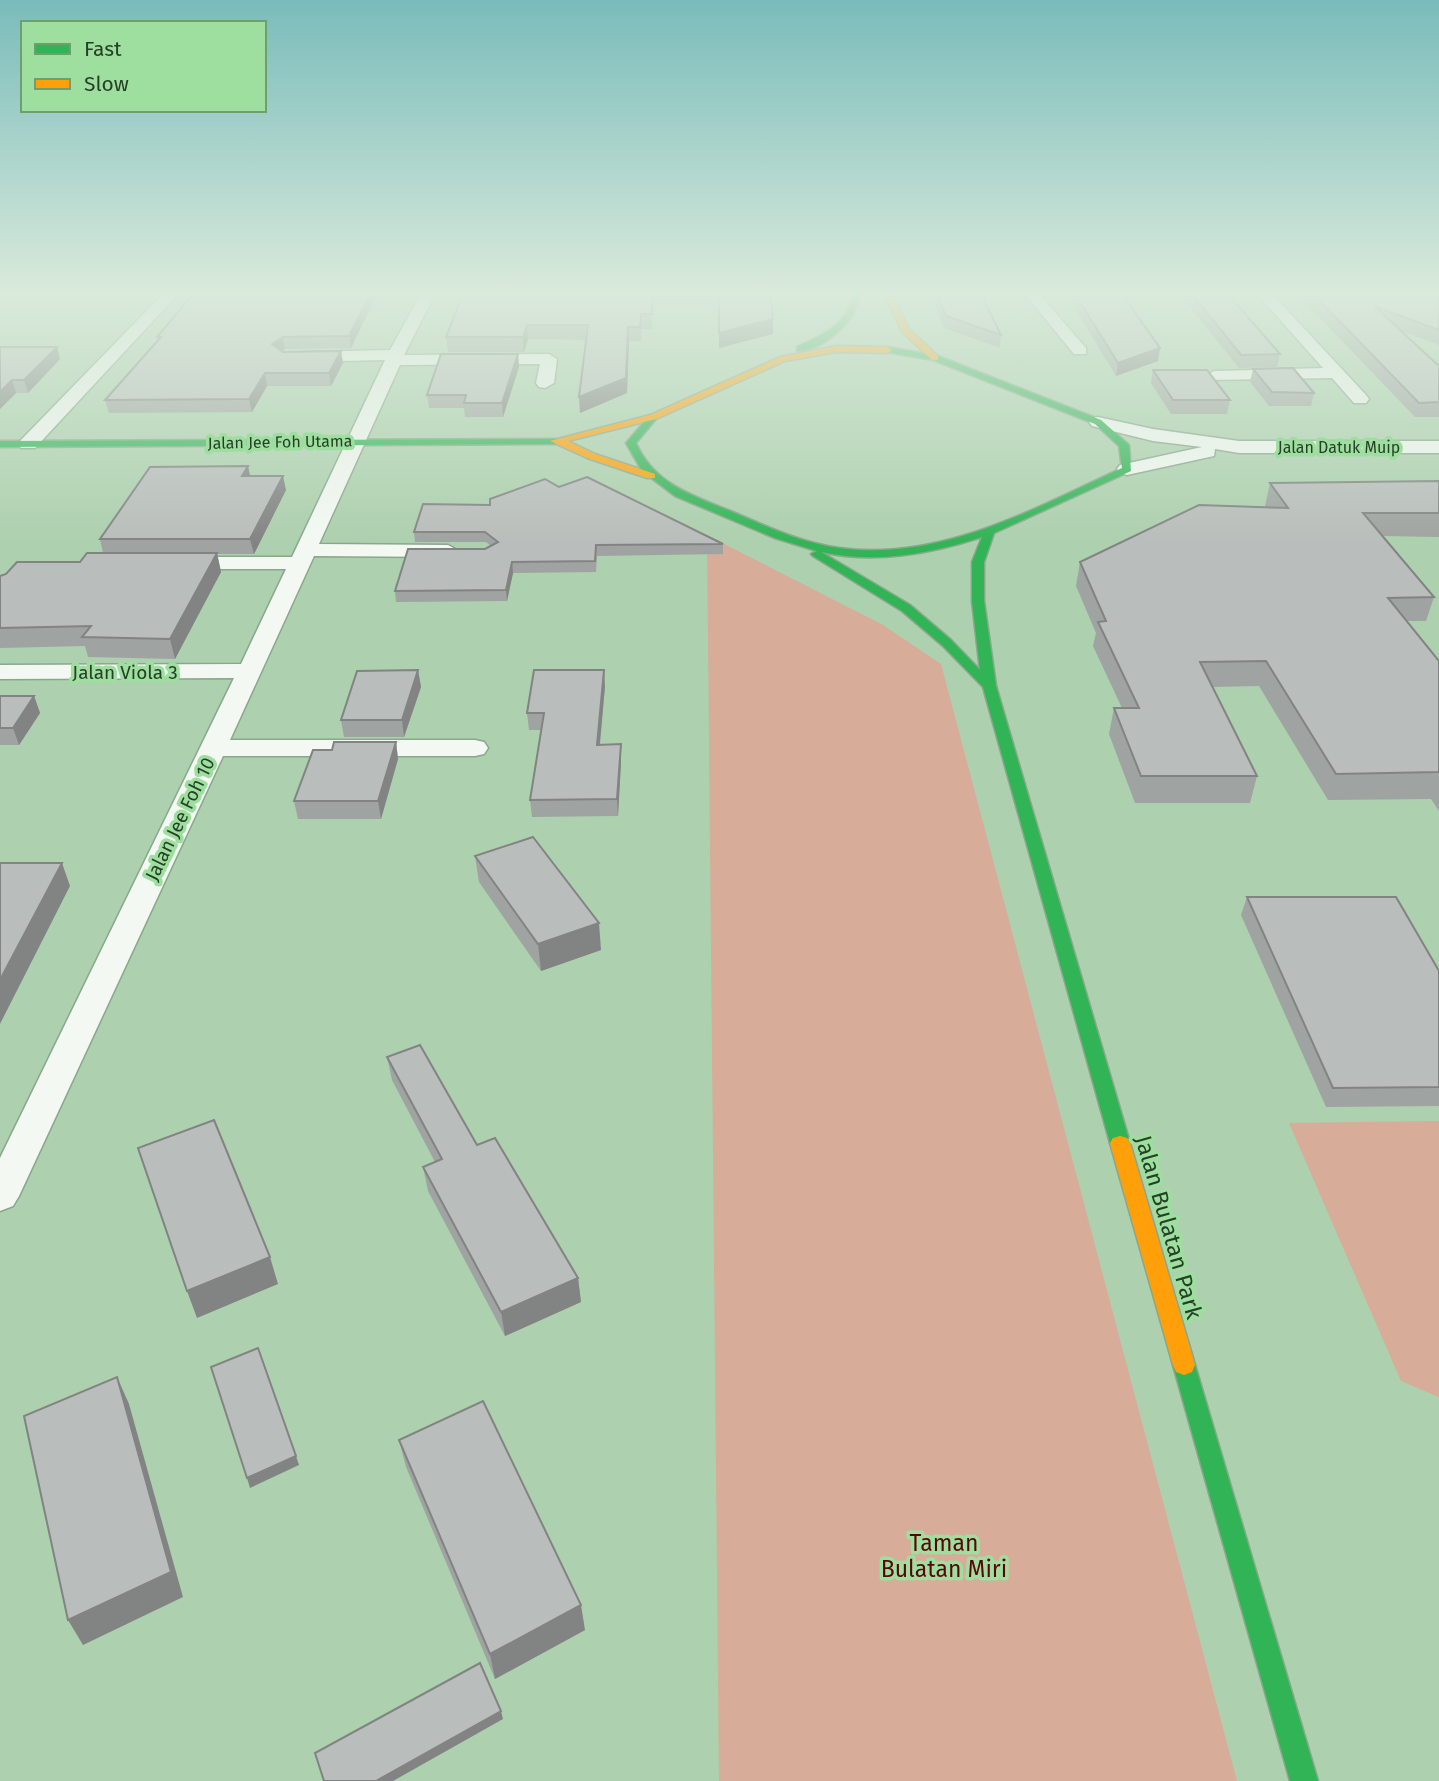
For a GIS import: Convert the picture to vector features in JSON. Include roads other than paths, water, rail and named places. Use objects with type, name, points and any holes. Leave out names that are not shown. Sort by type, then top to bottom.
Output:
[{"type":"street","points":[[29,444],[92,377]]},
{"type":"street","name":"Jalan Jee Foh 10","points":[[0,1196],[215,748],[386,377]]},
{"type":"street","points":[[545,383],[546,377]]},
{"type":"street","points":[[560,441],[653,417],[742,377]]},
{"type":"street","points":[[984,377],[1098,422],[1153,435],[1238,447]]},
{"type":"street","points":[[1341,377],[1360,399]]},
{"type":"street","points":[[651,476],[638,462],[631,443],[640,429],[653,417]]},
{"type":"street","points":[[1098,422],[1124,445],[1127,468]]},
{"type":"street","points":[[560,441],[591,456],[651,476],[711,508],[801,544],[906,608],[947,643],[989,686]]},
{"type":"street","name":"Jalan Jee Foh Utama","points":[[0,444],[560,441]]},
{"type":"street","points":[[801,544],[857,555],[897,553],[946,543],[990,529],[1127,468],[1179,456],[1238,447]]},
{"type":"street","name":"Jalan Datuk Muip","points":[[1238,447],[1439,447]]},
{"type":"street","name":"Jalan Bulatan Park","points":[[990,529],[978,562],[978,601],[989,686],[1304,1781]]},
{"type":"street","points":[[163,563],[472,551]]},
{"type":"street","name":"Jalan Viola 3","points":[[0,672],[249,671]]},
{"type":"street","points":[[215,748],[475,748]]},
{"type":"park label","name":"Taman Bulatan Miri","points":[[944,1556]]}]
